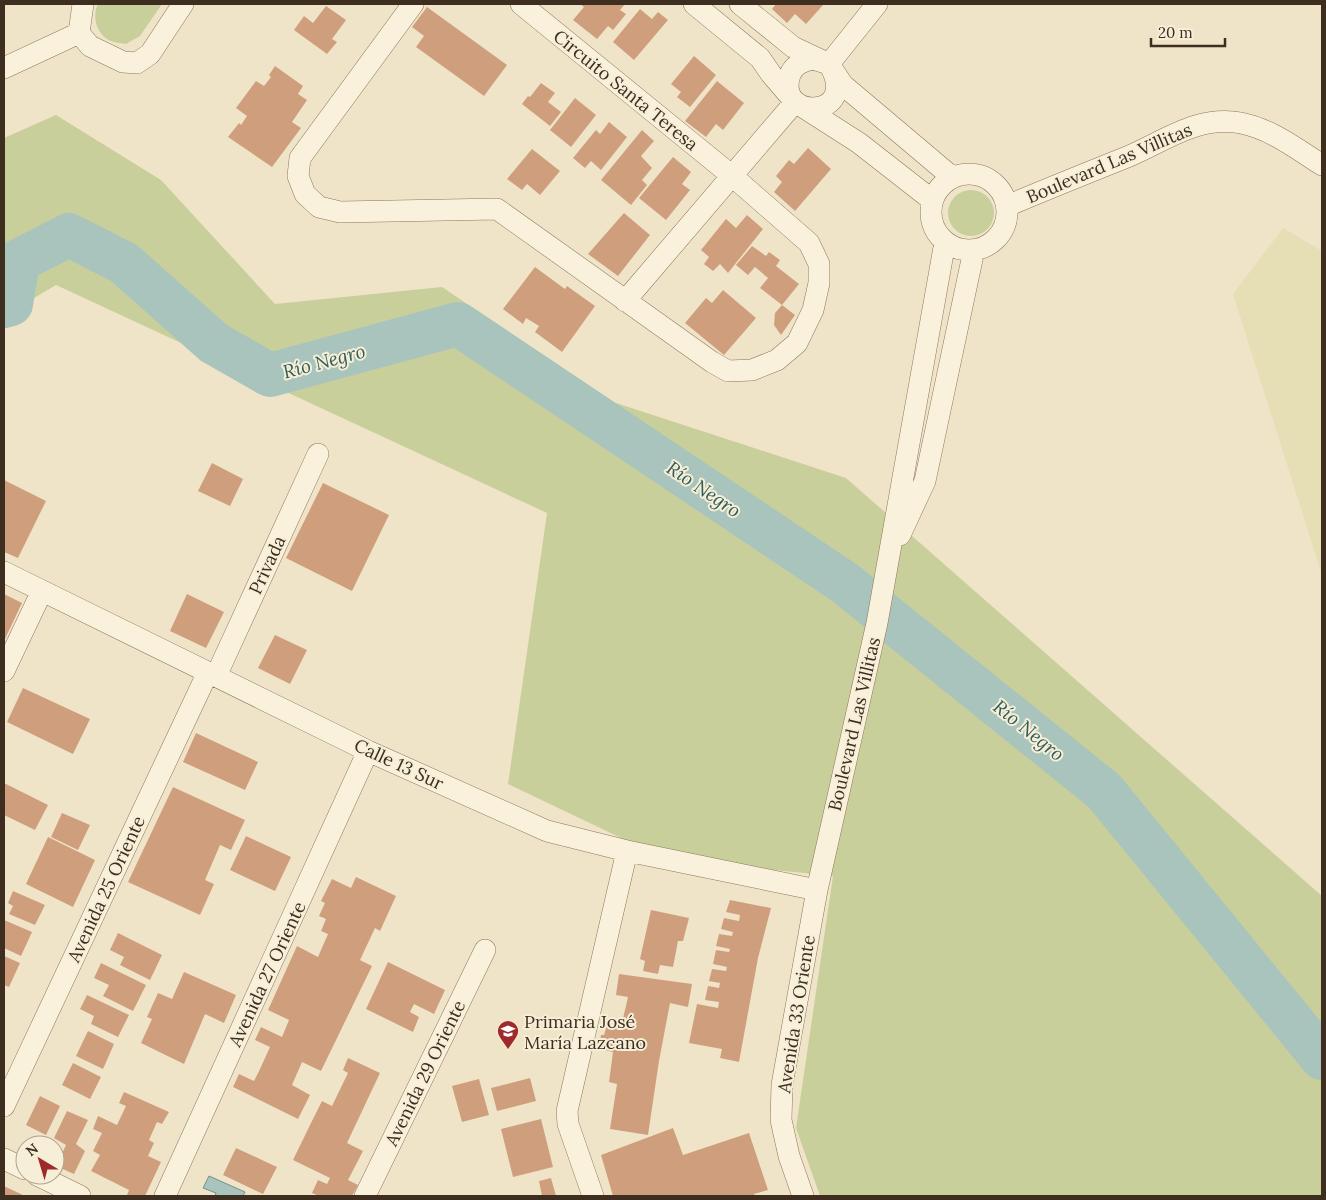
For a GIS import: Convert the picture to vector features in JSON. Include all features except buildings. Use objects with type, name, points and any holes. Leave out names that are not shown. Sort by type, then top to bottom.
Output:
[{"type":"street","points":[[83,4],[79,33],[90,46],[123,62],[137,62],[150,54],[183,4]]},
{"type":"street","name":"Circuito Santa Teresa","points":[[413,4],[300,158],[298,176],[305,194],[319,207],[340,212],[497,209],[728,372],[752,370],[777,360],[798,343],[813,310],[820,283],[819,264],[810,243],[521,4]]},
{"type":"street","points":[[694,4],[760,58],[795,102],[858,143],[932,200]]},
{"type":"street","points":[[740,4],[793,47],[829,64],[843,85],[952,177]]},
{"type":"street","points":[[829,64],[876,4]]},
{"type":"street","points":[[4,68],[79,33]]},
{"type":"street","points":[[813,59],[829,64],[837,79],[837,87],[830,102],[815,109],[806,108],[795,102],[789,92],[788,84],[792,69],[805,60],[813,59]]},
{"type":"street","points":[[625,301],[795,102]]},
{"type":"street","name":"Boulevard Las Villitas","points":[[1007,206],[1148,148],[1172,134],[1201,124],[1215,122],[1241,123],[1263,129],[1322,164]]},
{"type":"street","points":[[975,174],[986,178],[996,185],[1003,194],[1007,206],[1007,218],[1003,229],[996,239],[986,246],[974,250],[954,248],[937,234],[930,212],[932,200],[943,183],[952,177],[975,174]]},
{"type":"street","name":"Boulevard Las Villitas","points":[[817,890],[877,622],[945,242]]},
{"type":"street","name":"Boulevard Las Villitas","points":[[889,558],[925,481],[974,250]]},
{"type":"street","name":"Privada","points":[[212,674],[318,454]]},
{"type":"street","name":"Calle 13 Sur","points":[[4,572],[368,751],[547,831],[627,851],[817,890]]},
{"type":"street","points":[[4,671],[42,591]]},
{"type":"street","name":"Avenida 25 Oriente","points":[[4,1106],[212,674]]},
{"type":"street","name":"Avenida 27 Oriente","points":[[165,1196],[368,751]]},
{"type":"street","points":[[593,1196],[568,1124],[567,1111],[627,851]]},
{"type":"street","name":"Avenida 33 Oriente","points":[[803,1196],[789,1156],[781,1120],[782,1085],[817,890]]},
{"type":"street","name":"Avenida 29 Oriente","points":[[365,1196],[485,950]]},
{"type":"street","points":[[57,1185],[80,1196]]},
{"type":"shaded area","points":[[1283,228],[1322,251],[1322,575],[1233,294]]},
{"type":"green space","points":[[98,4],[162,4],[140,36],[126,44],[109,40],[100,32],[95,18]]},
{"type":"green space","points":[[56,115],[161,180],[275,304],[442,287],[613,402],[846,478],[1322,896],[1322,1196],[820,1196],[796,1128],[833,876],[665,859],[508,784],[547,513],[56,285],[4,316],[4,138]]},
{"type":"green space","points":[[966,190],[976,190],[990,200],[994,213],[990,226],[984,232],[976,236],[966,236],[952,226],[948,218],[948,208],[958,194]]},
{"type":"water","points":[[209,1176],[245,1192],[243,1196],[215,1196],[216,1193],[203,1188]]},
{"type":"waterway","name":"Río Negro","points":[[4,306],[11,304],[18,261],[69,235],[124,263],[214,343],[270,375],[458,324],[845,583],[1104,791],[1322,1058]]},
{"type":"place","name":"Primaria José María Lazcano","points":[[508,1050]]}]
